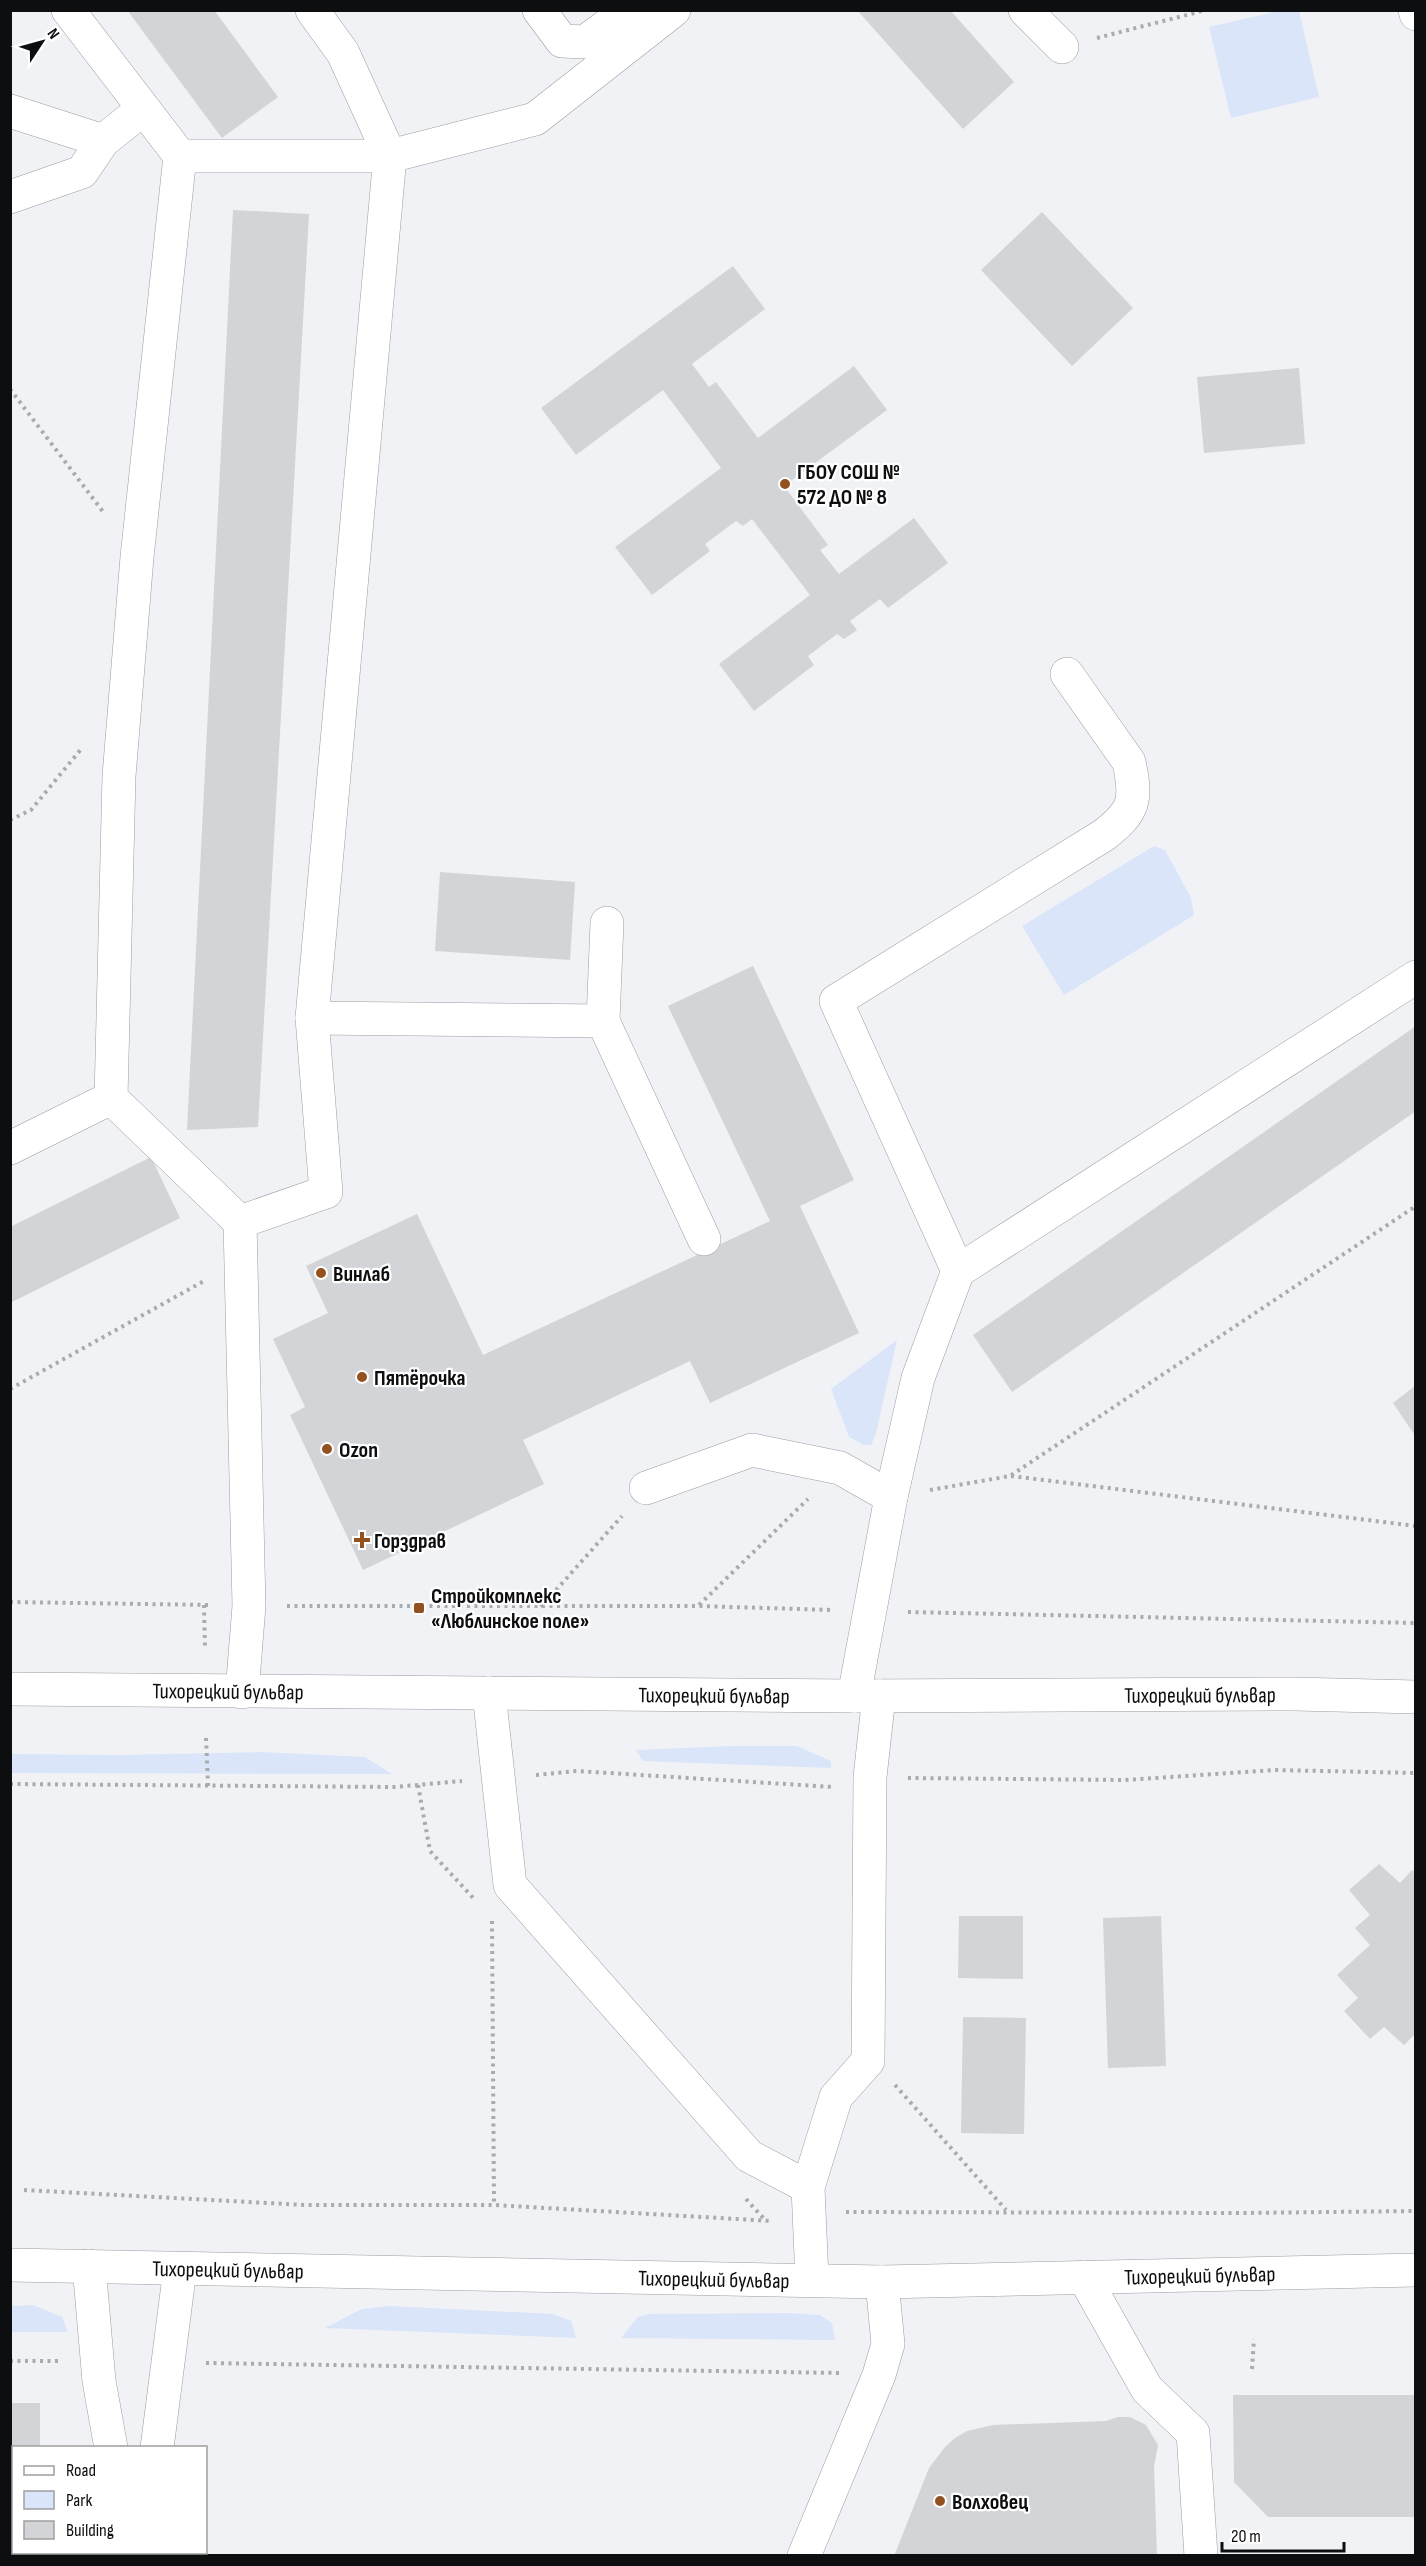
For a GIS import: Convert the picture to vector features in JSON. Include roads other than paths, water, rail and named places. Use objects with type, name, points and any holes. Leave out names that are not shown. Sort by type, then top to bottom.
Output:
[{"type":"street","points":[[68,10],[180,156],[137,557],[119,776],[111,1098],[240,1222],[249,1606],[242,1692]]},
{"type":"street","points":[[240,1222],[326,1192],[312,1017],[390,156],[343,53],[312,10]]},
{"type":"street","points":[[539,10],[562,41],[585,42],[628,10]]},
{"type":"street","points":[[180,156],[390,156],[535,119],[674,10]]},
{"type":"street","points":[[1025,10],[1062,47]]},
{"type":"street","points":[[10,197],[82,172],[103,141],[143,109]]},
{"type":"street","points":[[10,111],[103,141]]},
{"type":"street","points":[[958,1271],[836,1001],[1104,835],[1125,819],[1132,805],[1133,778],[1129,762],[1067,674]]},
{"type":"street","points":[[607,923],[603,1021],[704,1239]]},
{"type":"street","points":[[812,2279],[808,2187],[837,2097],[867,2061],[869,1611],[891,1497],[918,1378],[958,1271],[1416,976]]},
{"type":"street","points":[[312,1017],[603,1021]]},
{"type":"street","points":[[10,1148],[111,1098]]},
{"type":"street","points":[[646,1488],[752,1450],[840,1468],[891,1497]]},
{"type":"street","name":"Тихорецкий бульвар","points":[[10,1689],[867,1696],[1294,1694],[1416,1697]]},
{"type":"street","points":[[489,1693],[510,1885],[749,2156],[808,2187]]},
{"type":"street","name":"Тихорецкий бульвар","points":[[10,2265],[882,2282],[1416,2270]]},
{"type":"street","points":[[89,2266],[99,2381],[111,2446]]},
{"type":"street","points":[[157,2446],[180,2269]]},
{"type":"street","points":[[1084,2277],[1147,2390],[1193,2433],[1201,2556]]},
{"type":"street","points":[[804,2556],[879,2375],[888,2344],[882,2282]]},
{"type":"place","name":"ГБОУ СОШ № 572 ДО № 8","points":[[785,484]]},
{"type":"place","name":"Винлаб","points":[[321,1273]]},
{"type":"place","name":"Пятёрочка","points":[[362,1377]]},
{"type":"place","name":"Ozon","points":[[327,1449]]},
{"type":"place","name":"Горздрав","points":[[362,1540]]},
{"type":"place","name":"Стройкомплекс «Люблинское поле»","points":[[419,1608]]},
{"type":"place","name":"Волховец","points":[[940,2501]]}]
